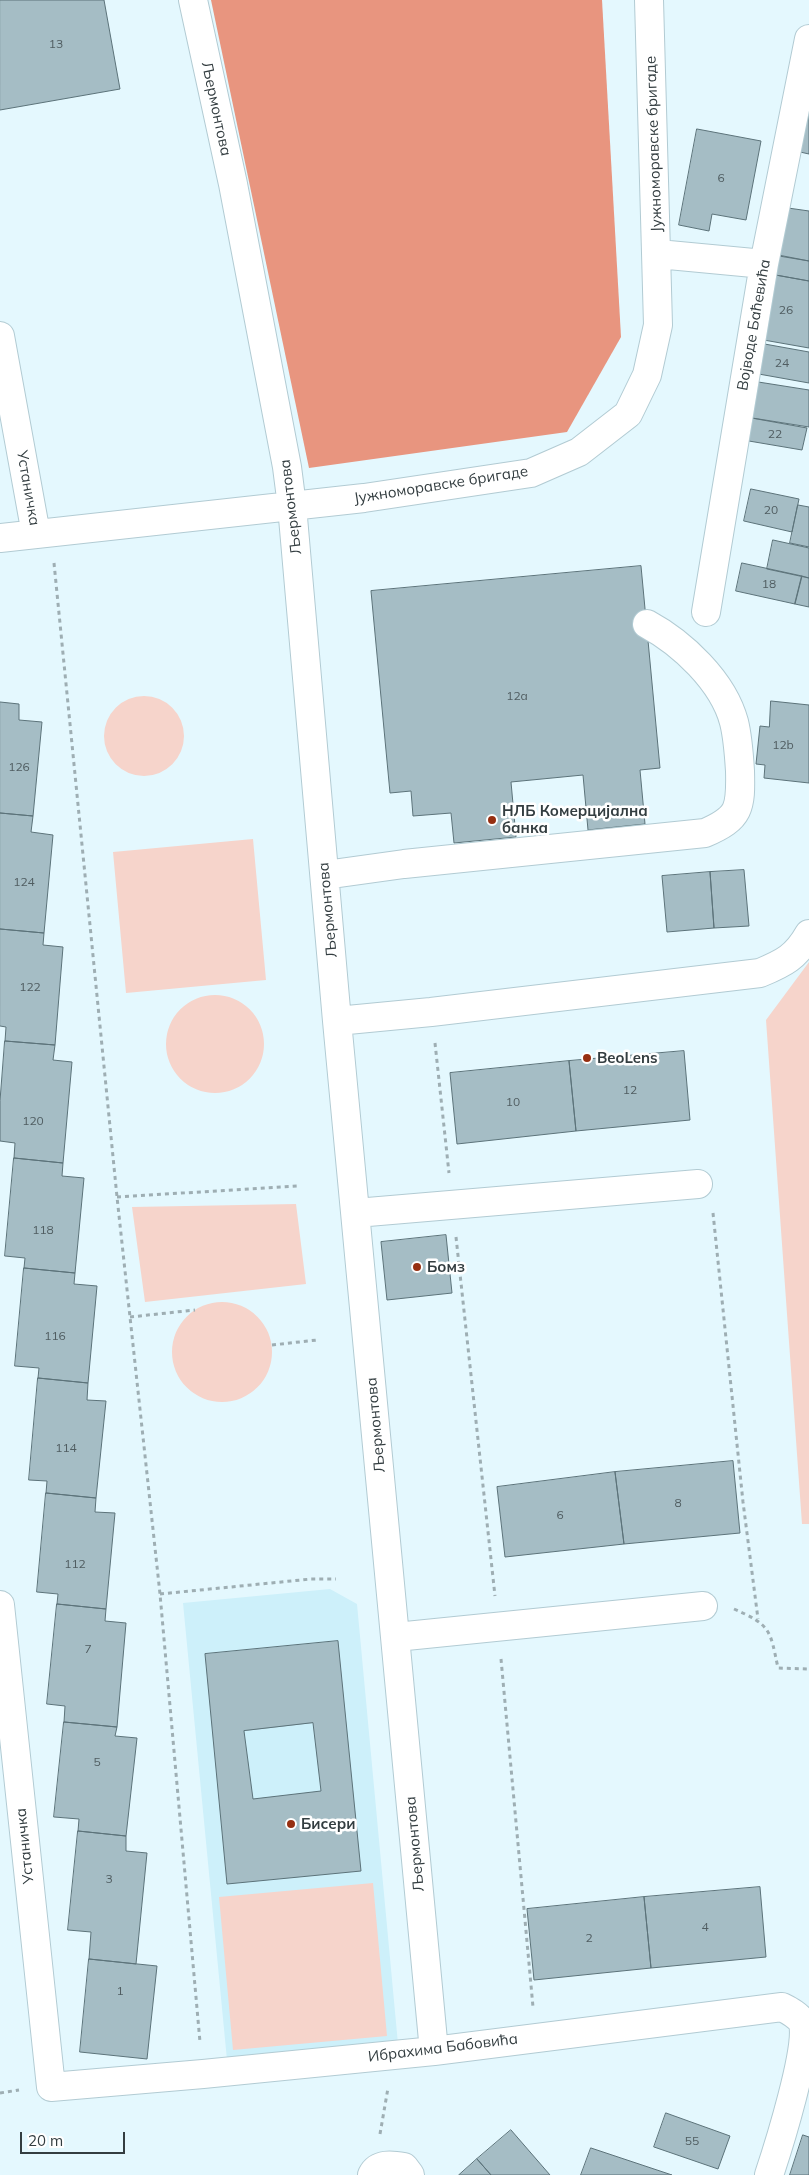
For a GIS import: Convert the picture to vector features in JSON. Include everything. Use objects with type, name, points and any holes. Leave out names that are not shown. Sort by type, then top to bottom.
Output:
[{"type":"street","name":"Љермонтова","points":[[192,0],[234,194],[287,467],[292,506],[337,1020],[434,2051]]},
{"type":"street","name":"Јужноморавске бригаде","points":[[0,538],[364,498],[531,472],[579,452],[628,414],[647,375],[658,325],[658,254],[649,0]]},
{"type":"street","name":"Војводе Баћевића","points":[[706,612],[764,264],[809,39]]},
{"type":"street","points":[[658,254],[764,264]]},
{"type":"street","name":"Устаничка","points":[[0,336],[10,445],[44,533]]},
{"type":"street","points":[[325,874],[704,833],[720,827],[734,816],[739,799],[739,752],[733,721],[724,699],[699,666],[672,638],[647,624]]},
{"type":"street","points":[[337,1020],[431,1012],[760,973],[789,960],[802,947],[809,934]]},
{"type":"street","points":[[356,1213],[698,1184]]},
{"type":"street","name":"Устаничка","points":[[0,1606],[51,2087]]},
{"type":"street","points":[[396,1636],[703,1606]]},
{"type":"street","name":"Ибрахима Бабовића","points":[[51,2087],[434,2051],[782,2007],[795,2013],[803,2023],[806,2035],[806,2048],[798,2085],[770,2175]]},
{"type":"street","points":[[373,2173],[387,2165],[404,2167],[410,2175]]},
{"type":"path","points":[[44,533],[160,1594],[203,2074]]},
{"type":"path","points":[[431,1012],[498,1627],[536,2037]]},
{"type":"path","points":[[698,1184],[712,1206],[743,1502],[758,1619]]},
{"type":"path","points":[[117,1197],[298,1186]]},
{"type":"path","points":[[130,1317],[195,1310]]},
{"type":"path","points":[[272,1345],[317,1340]]},
{"type":"path","points":[[160,1594],[311,1579],[336,1579]]},
{"type":"path","points":[[703,1606],[730,1608],[758,1619],[771,1634],[778,1668],[809,1669]]},
{"type":"path","points":[[373,2173],[393,2054]]},
{"type":"shaded area","points":[[211,0],[602,0],[621,337],[567,432],[309,468]]},
{"type":"shaded area","points":[[144,696],[166,703],[172,708],[183,728],[184,736],[177,758],[172,764],[152,775],[144,776],[122,769],[116,764],[105,744],[104,736],[111,714],[116,708],[136,697]]},
{"type":"shaded area","points":[[253,839],[266,980],[126,993],[113,852]]},
{"type":"shaded area","points":[[809,962],[809,1524],[802,1524],[766,1020]]},
{"type":"shaded area","points":[[215,995],[234,999],[249,1010],[260,1025],[264,1044],[260,1063],[249,1078],[234,1089],[215,1093],[196,1089],[181,1078],[170,1063],[166,1044],[170,1025],[181,1010],[196,999]]},
{"type":"shaded area","points":[[296,1204],[306,1284],[145,1302],[132,1207]]},
{"type":"shaded area","points":[[222,1302],[241,1306],[257,1317],[268,1333],[272,1352],[268,1371],[257,1387],[241,1398],[222,1402],[203,1398],[187,1387],[176,1371],[172,1352],[176,1333],[187,1317],[203,1306]]},
{"type":"shaded area","name":"Бисери","points":[[330,1589],[357,1604],[398,2044],[227,2060],[183,1603]]},
{"type":"shaded area","points":[[373,1883],[387,2036],[233,2050],[219,1897]]},
{"type":"building","points":[[0,0],[104,0],[120,89],[0,110]]},
{"type":"building","points":[[807,115],[809,115],[809,154],[800,152]]},
{"type":"building","points":[[697,129],[761,141],[746,220],[712,214],[709,231],[679,225]]},
{"type":"building","points":[[788,208],[809,211],[809,261],[779,256]]},
{"type":"building","points":[[773,254],[809,261],[809,281],[770,274]]},
{"type":"building","points":[[770,274],[809,281],[809,348],[758,339]]},
{"type":"building","points":[[759,343],[809,352],[809,383],[753,373]]},
{"type":"building","points":[[752,381],[809,390],[809,427],[746,417]]},
{"type":"building","points":[[746,417],[807,428],[802,450],[743,440]]},
{"type":"building","points":[[751,489],[799,499],[792,532],[744,521]]},
{"type":"building","points":[[798,505],[809,507],[809,547],[790,543]]},
{"type":"building","points":[[773,540],[809,548],[809,578],[767,569]]},
{"type":"building","points":[[742,563],[802,576],[795,604],[736,591]]},
{"type":"building","points":[[641,566],[660,768],[640,770],[645,824],[588,830],[583,775],[511,782],[516,837],[454,843],[451,813],[413,816],[411,791],[390,793],[371,591]]},
{"type":"building","points":[[802,576],[809,578],[809,607],[795,604]]},
{"type":"building","points":[[771,701],[809,705],[809,783],[764,778],[765,765],[756,764],[760,726],[769,727]]},
{"type":"building","points":[[0,702],[19,704],[19,720],[42,722],[33,816],[0,813]]},
{"type":"building","points":[[0,813],[33,816],[31,832],[53,835],[44,933],[0,929]]},
{"type":"building","points":[[744,870],[749,926],[714,928],[710,872]]},
{"type":"building","points":[[710,872],[714,928],[667,932],[662,876]]},
{"type":"building","points":[[0,929],[44,933],[43,945],[63,947],[55,1045],[5,1041],[6,1027],[0,1026]]},
{"type":"building","points":[[5,1041],[55,1045],[53,1060],[72,1062],[63,1163],[14,1158],[15,1143],[0,1141],[0,1101]]},
{"type":"building","points":[[684,1051],[690,1120],[576,1131],[569,1061]]},
{"type":"building","points":[[569,1061],[576,1131],[457,1144],[450,1073]]},
{"type":"building","points":[[14,1158],[63,1163],[62,1176],[84,1178],[75,1273],[24,1268],[25,1258],[5,1256]]},
{"type":"building","name":"Бомз","points":[[446,1235],[452,1293],[387,1300],[381,1242]]},
{"type":"building","points":[[24,1268],[75,1273],[74,1284],[97,1286],[88,1383],[38,1378],[39,1368],[15,1366]]},
{"type":"building","points":[[38,1378],[88,1383],[87,1400],[106,1401],[96,1498],[46,1493],[47,1481],[29,1480]]},
{"type":"building","points":[[733,1461],[740,1533],[624,1544],[615,1472]]},
{"type":"building","points":[[615,1472],[624,1544],[505,1557],[497,1487]]},
{"type":"building","points":[[46,1493],[96,1498],[95,1512],[115,1513],[106,1609],[57,1604],[58,1594],[37,1592]]},
{"type":"building","points":[[57,1604],[106,1609],[105,1621],[126,1623],[117,1727],[64,1722],[65,1706],[47,1704]]},
{"type":"building","points":[[338,1641],[361,1871],[227,1884],[205,1654]],"holes":[[[313,1723],[321,1791],[253,1799],[244,1731]]]},
{"type":"building","points":[[64,1722],[117,1727],[115,1736],[137,1738],[126,1836],[78,1831],[79,1819],[54,1817]]},
{"type":"building","points":[[78,1831],[126,1836],[126,1851],[147,1853],[136,1964],[89,1959],[91,1932],[68,1930]]},
{"type":"building","points":[[760,1887],[766,1957],[651,1968],[644,1897]]},
{"type":"building","points":[[644,1897],[651,1968],[534,1980],[527,1909]]},
{"type":"building","points":[[89,1959],[157,1966],[147,2059],[80,2052]]},
{"type":"building","points":[[666,2113],[730,2136],[718,2169],[654,2147]]},
{"type":"building","points":[[511,2130],[550,2175],[491,2175],[477,2159]]},
{"type":"building","points":[[803,2135],[809,2137],[809,2175],[790,2175]]},
{"type":"building","points":[[591,2148],[672,2175],[581,2175]]},
{"type":"building","points":[[477,2159],[491,2175],[459,2175]]},
{"type":"place","name":"НЛБ Комерцијална банка","points":[[492,820]]},
{"type":"place","name":"BeoLens","points":[[587,1058]]},
{"type":"place","name":"Бомз","points":[[417,1267]]},
{"type":"place","name":"Бисери","points":[[291,1824]]}]
